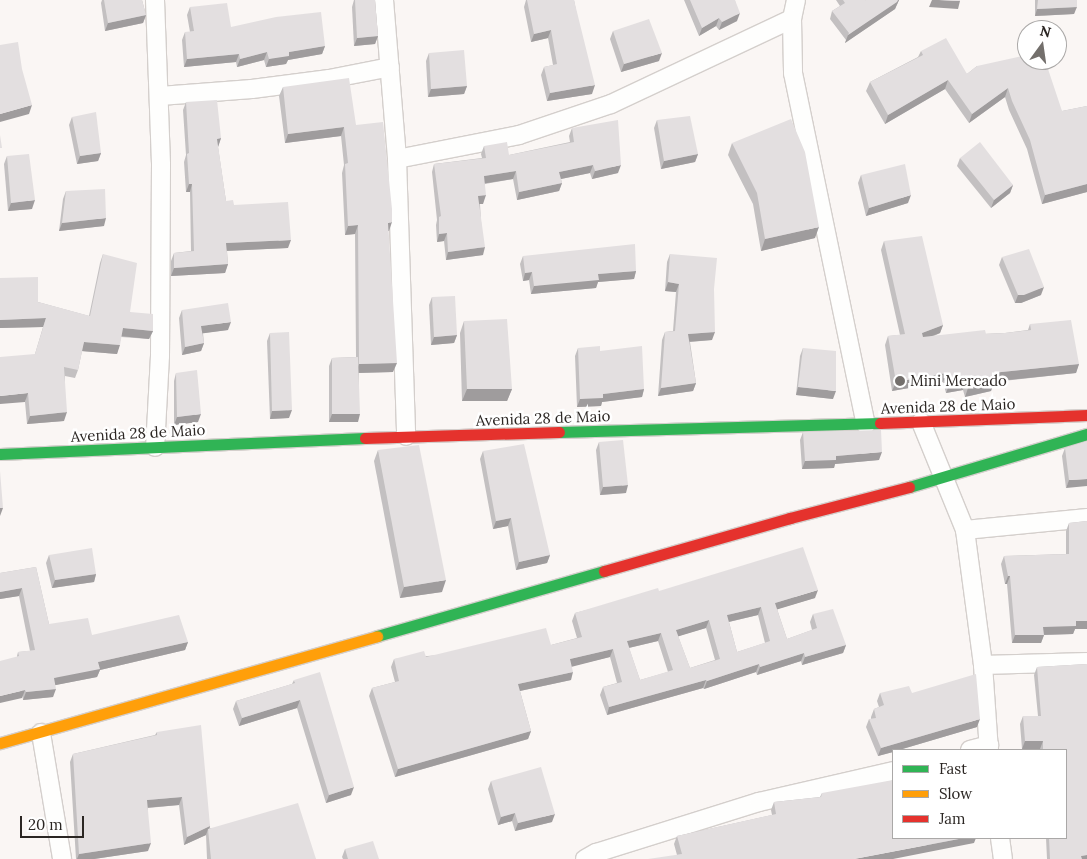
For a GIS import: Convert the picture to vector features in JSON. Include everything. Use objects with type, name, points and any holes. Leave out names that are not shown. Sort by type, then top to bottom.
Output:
[{"type":"street","points":[[155,0],[160,96],[160,337],[155,447]]},
{"type":"street","points":[[384,0],[396,159],[406,436]]},
{"type":"street","points":[[796,0],[792,19],[793,73],[866,424]]},
{"type":"street","points":[[396,159],[519,135],[611,104],[792,19]]},
{"type":"street","points":[[160,96],[252,89],[329,79],[390,67]]},
{"type":"street","name":"Avenida 28 de Maio","points":[[0,454],[406,436],[866,424],[1087,415]]},
{"type":"street","points":[[921,422],[965,530],[983,665],[989,748]]},
{"type":"street","points":[[0,743],[41,733],[790,518],[945,478],[1017,454],[1087,434]]},
{"type":"street","points":[[965,530],[1087,518]]},
{"type":"street","points":[[983,665],[1087,662]]},
{"type":"street","points":[[41,733],[62,859]]},
{"type":"street","points":[[585,859],[596,853],[759,802],[892,771]]},
{"type":"street","points":[[1000,839],[1003,859]]},
{"type":"building","points":[[104,0],[142,0],[146,15],[108,23]]},
{"type":"building","points":[[355,0],[375,0],[378,36],[357,38]]},
{"type":"building","points":[[527,0],[574,0],[595,85],[550,93],[544,67],[557,64],[551,30],[534,34]]},
{"type":"building","points":[[690,0],[735,0],[740,13],[722,22],[719,18],[702,28]]},
{"type":"building","points":[[843,0],[898,0],[848,35],[849,33],[832,11],[845,3]]},
{"type":"building","points":[[1038,0],[1077,0],[1077,7],[1037,9]]},
{"type":"building","points":[[227,3],[231,27],[276,17],[321,12],[325,46],[289,52],[289,56],[269,59],[267,52],[240,59],[239,54],[187,59],[185,32],[194,31],[190,7]]},
{"type":"building","points":[[649,19],[662,53],[624,64],[613,31]]},
{"type":"building","points":[[946,38],[967,74],[977,66],[1017,57],[1017,70],[1048,70],[1062,111],[1087,106],[1087,184],[1045,195],[1030,140],[1008,88],[972,114],[948,80],[888,115],[870,82],[923,55],[921,51]]},
{"type":"building","points":[[18,42],[22,69],[32,105],[0,114],[0,45]]},
{"type":"building","points":[[464,50],[467,86],[431,89],[429,53]]},
{"type":"building","points":[[349,78],[356,125],[383,122],[392,209],[392,222],[388,223],[397,363],[359,364],[358,225],[348,226],[345,164],[348,163],[344,127],[288,134],[283,87]]},
{"type":"building","points":[[217,100],[221,138],[217,139],[226,201],[233,200],[234,205],[288,202],[291,240],[226,243],[228,264],[174,268],[174,253],[194,251],[192,184],[189,184],[187,154],[189,153],[186,102]]},
{"type":"building","points":[[96,112],[101,153],[80,156],[72,117]]},
{"type":"building","points":[[690,116],[698,154],[664,161],[657,120]]},
{"type":"building","points":[[791,119],[805,152],[819,227],[765,239],[757,193],[732,143]]},
{"type":"building","points":[[618,120],[621,165],[595,171],[593,165],[559,172],[562,183],[519,192],[516,171],[484,176],[486,195],[478,196],[485,247],[448,252],[447,233],[439,234],[439,217],[441,216],[434,164],[486,158],[484,146],[507,142],[509,155],[574,142],[572,128]]},
{"type":"building","points":[[980,142],[1013,185],[994,200],[960,158]]},
{"type":"building","points":[[29,154],[35,200],[11,203],[7,156]]},
{"type":"building","points":[[905,164],[911,195],[869,208],[861,175]]},
{"type":"building","points":[[105,189],[106,218],[62,223],[66,191]]},
{"type":"building","points":[[922,236],[943,325],[922,333],[923,337],[985,330],[986,334],[1005,333],[1031,330],[1030,324],[1071,320],[1079,364],[992,373],[994,382],[968,388],[966,381],[949,385],[946,373],[896,382],[888,336],[905,334],[884,241]]},
{"type":"building","points":[[635,244],[636,271],[598,274],[599,280],[534,286],[532,272],[525,273],[523,256]]},
{"type":"building","points":[[1029,249],[1044,287],[1024,295],[1018,295],[1002,257]]},
{"type":"building","points":[[103,254],[137,263],[130,312],[153,314],[153,331],[123,328],[120,345],[84,342],[78,370],[64,367],[67,412],[30,416],[28,393],[0,396],[0,357],[35,354],[46,318],[0,320],[0,278],[38,277],[38,302],[90,316]]},
{"type":"building","points":[[670,254],[717,258],[714,289],[715,332],[688,334],[696,383],[661,388],[665,332],[675,331],[679,284],[668,282]]},
{"type":"building","points":[[455,296],[457,335],[434,337],[432,297]]},
{"type":"building","points":[[228,303],[231,322],[201,326],[204,343],[185,347],[182,310]]},
{"type":"building","points":[[507,319],[512,389],[467,389],[464,321]]},
{"type":"building","points":[[289,332],[292,410],[272,411],[270,333]]},
{"type":"building","points":[[600,346],[600,351],[642,346],[644,389],[603,394],[603,398],[580,399],[578,348]]},
{"type":"building","points":[[803,348],[836,351],[836,391],[798,387]]},
{"type":"building","points":[[358,357],[360,414],[332,414],[332,358]]},
{"type":"building","points":[[197,370],[201,414],[177,417],[176,373]]},
{"type":"building","points":[[881,430],[882,452],[836,456],[836,460],[805,461],[803,432]]},
{"type":"building","points":[[623,440],[628,485],[603,487],[599,442]]},
{"type":"building","points":[[1087,441],[1087,479],[1069,480],[1065,448]]},
{"type":"building","points":[[524,444],[550,555],[519,562],[511,518],[496,521],[483,451]]},
{"type":"building","points":[[419,445],[446,580],[404,587],[378,450]]},
{"type":"building","points":[[0,471],[3,508],[0,508]]},
{"type":"building","points":[[1087,521],[1087,621],[1076,621],[1076,626],[1043,627],[1044,635],[1015,635],[1010,576],[1008,576],[1004,556],[1069,554],[1069,523]]},
{"type":"building","points":[[803,547],[818,590],[775,603],[787,639],[817,628],[813,614],[833,609],[846,645],[805,657],[804,653],[760,667],[759,664],[707,681],[609,707],[603,687],[622,682],[613,649],[570,659],[573,672],[518,684],[531,731],[398,769],[372,688],[399,681],[394,659],[424,651],[426,657],[546,628],[551,645],[582,637],[575,613],[658,588],[659,591]],"holes":[[[761,607],[770,641],[737,652],[727,615]],[[709,620],[720,659],[690,668],[676,630]],[[661,633],[673,670],[640,680],[627,641]]]},
{"type":"building","points":[[92,548],[96,574],[55,580],[49,555]]},
{"type":"building","points":[[36,567],[49,624],[88,618],[92,635],[179,615],[188,642],[98,662],[100,669],[54,678],[56,689],[26,692],[25,690],[0,696],[0,661],[19,656],[18,652],[35,650],[22,588],[0,592],[0,573]]},
{"type":"building","points":[[1087,664],[1087,855],[1081,856],[1082,859],[1050,859],[1049,839],[1067,839],[1067,749],[1043,749],[1043,741],[1025,741],[1023,716],[1041,716],[1037,667]]},
{"type":"building","points":[[320,672],[354,787],[329,795],[300,700],[242,718],[236,701],[295,683],[294,680]]},
{"type":"building","points":[[976,674],[980,719],[881,748],[869,719],[876,718],[874,709],[884,705],[880,693],[909,686],[912,693]]},
{"type":"building","points":[[201,725],[210,826],[187,837],[182,797],[147,800],[151,843],[79,854],[73,754],[157,735],[157,732]]},
{"type":"building","points":[[541,767],[555,814],[518,823],[515,813],[501,817],[491,781]]},
{"type":"building","points":[[892,780],[892,839],[959,839],[854,859],[648,859],[682,854],[677,836],[776,814],[774,802],[821,797],[822,793]]},
{"type":"building","points":[[298,803],[316,859],[211,859],[208,829]]},
{"type":"building","points":[[373,841],[379,859],[348,859],[345,849]]},
{"type":"traffic: fast","points":[[559,432],[880,423]]},
{"type":"traffic: fast","points":[[909,487],[1087,434]]},
{"type":"traffic: fast","points":[[0,454],[365,438]]},
{"type":"traffic: fast","points":[[377,636],[604,571]]},
{"type":"traffic: slow","points":[[0,743],[377,636]]},
{"type":"traffic: jam","points":[[880,423],[1087,415]]},
{"type":"traffic: jam","points":[[365,438],[559,432]]},
{"type":"traffic: jam","points":[[604,571],[790,518],[909,487]]},
{"type":"place","name":"Mini Mercado","points":[[900,381]]}]
